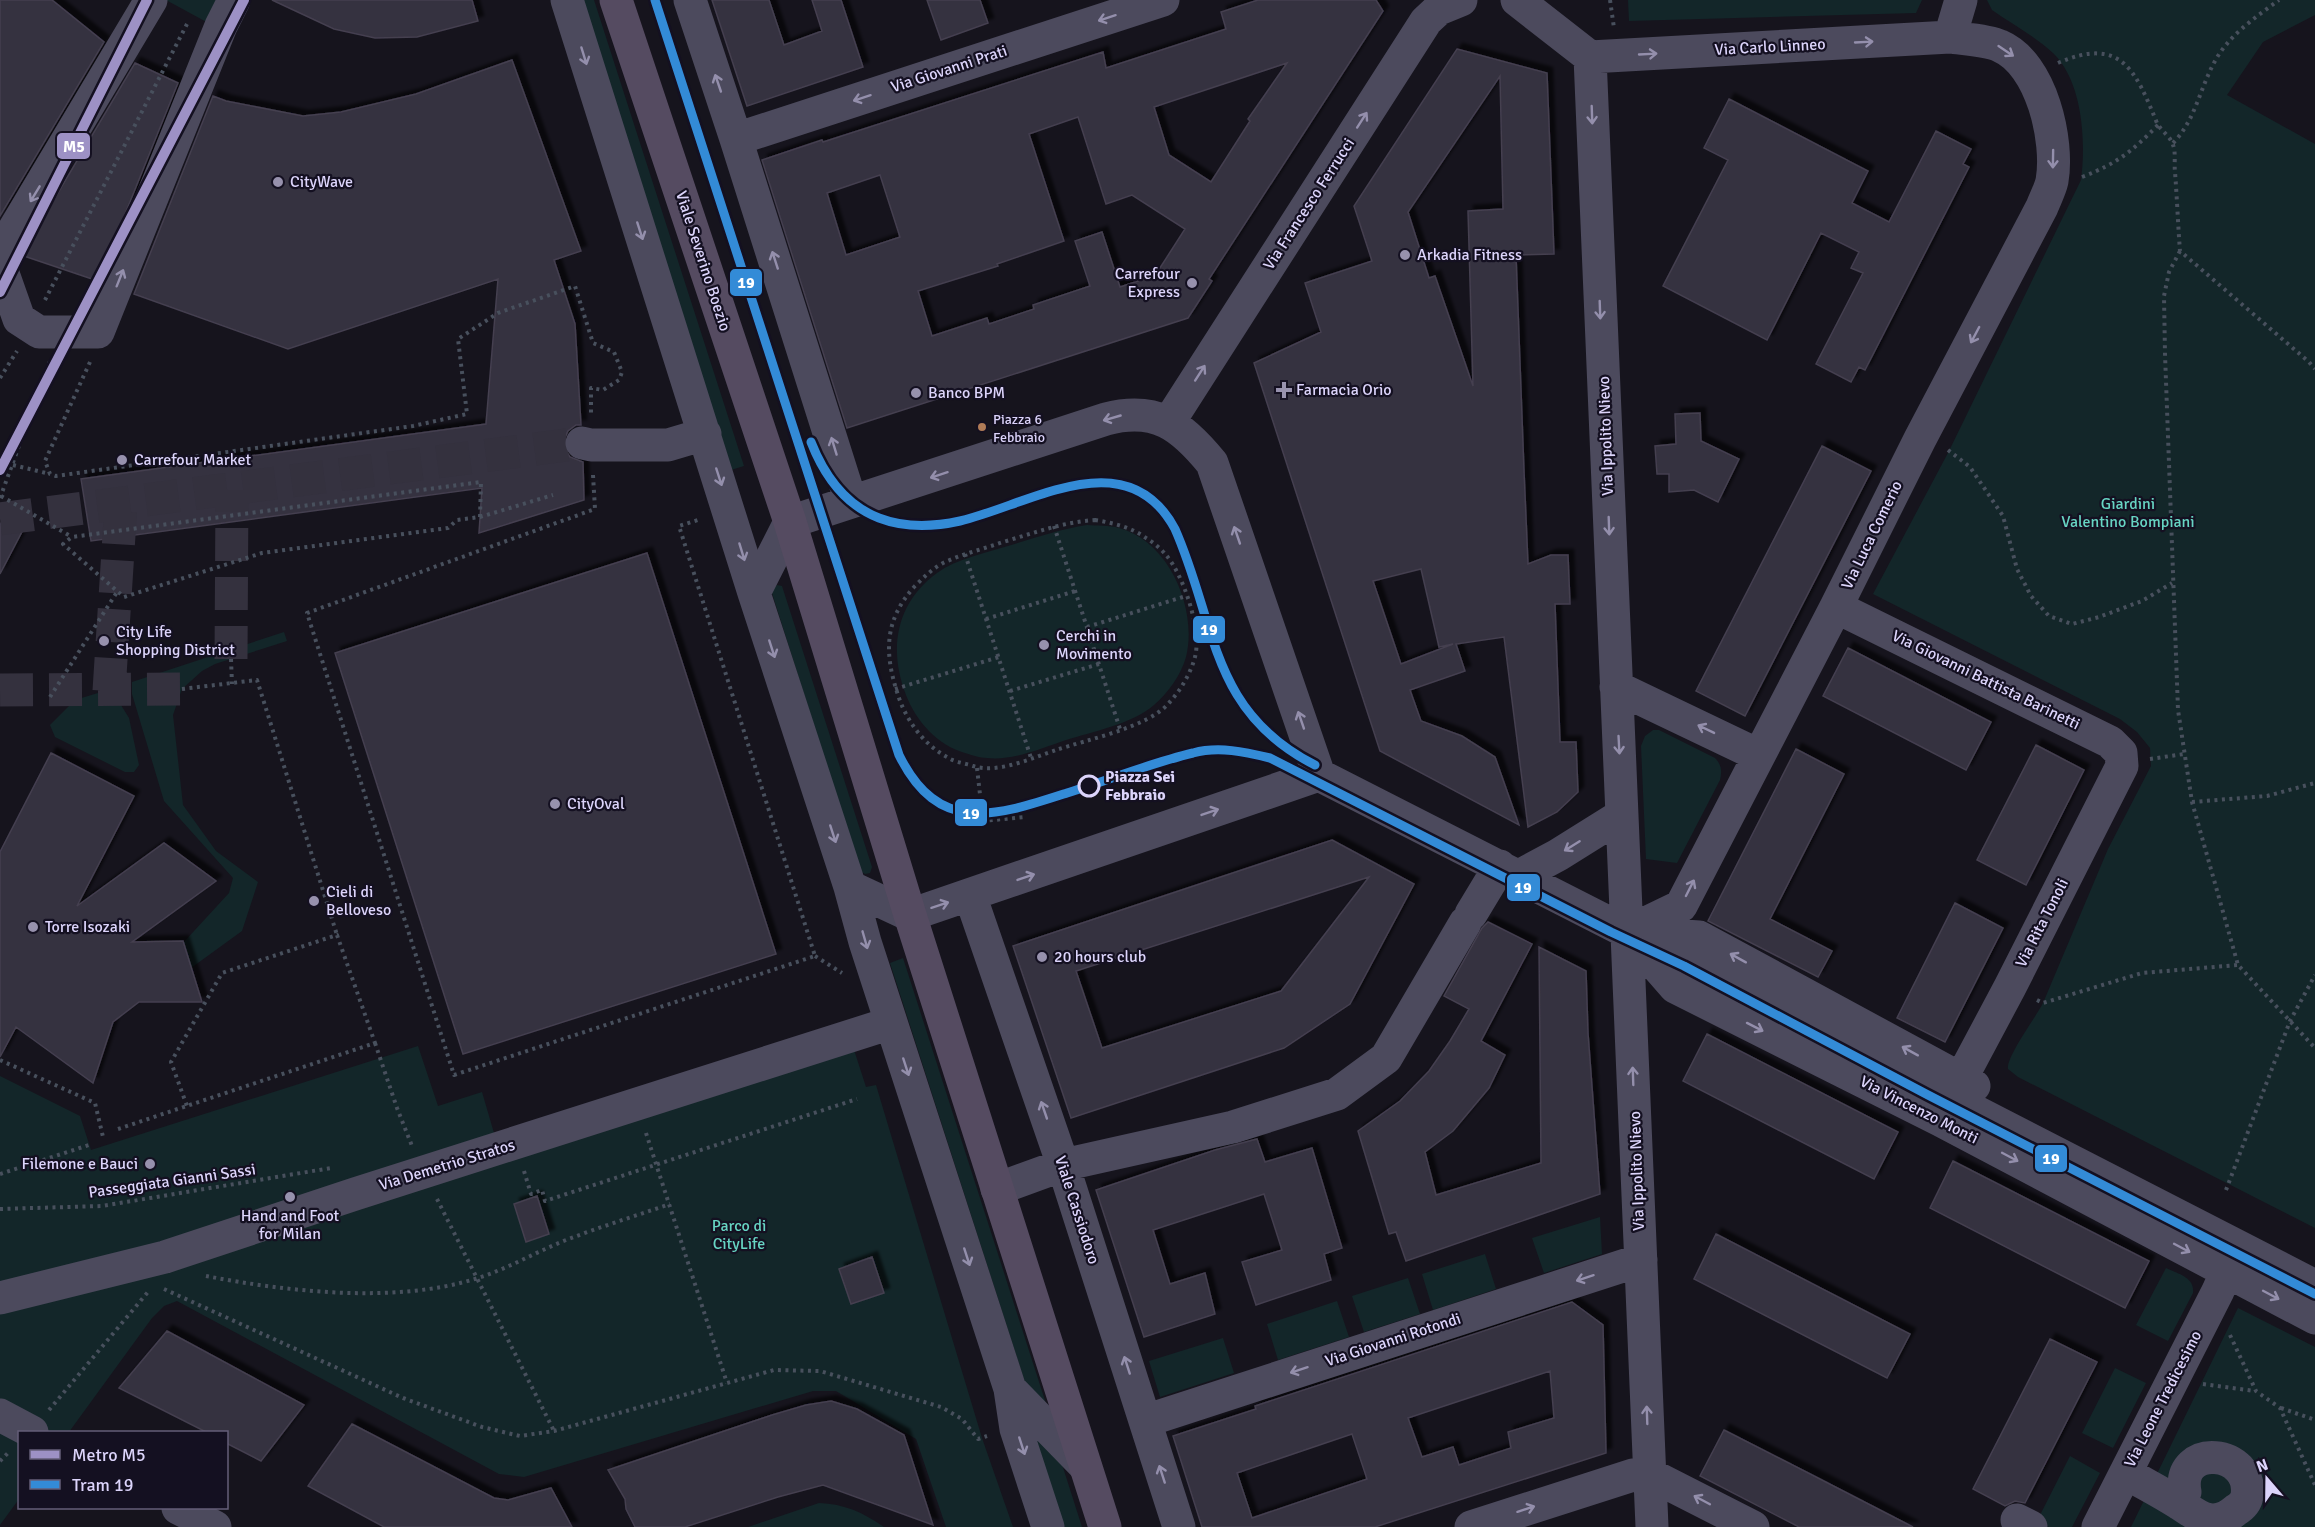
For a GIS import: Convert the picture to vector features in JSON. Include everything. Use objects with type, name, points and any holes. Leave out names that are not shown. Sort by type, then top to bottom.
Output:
[{"type":"main road","name":"Viale Severino Boezio","points":[[616,0],[790,522]]},
{"type":"main road","points":[[790,522],[910,915],[1105,1527]]},
{"type":"street","points":[[0,253],[151,0]]},
{"type":"street","points":[[0,265],[19,320],[29,330],[98,332],[221,26],[234,0]]},
{"type":"street","points":[[567,0],[705,434],[719,513],[754,593],[850,887],[881,992],[1010,1389],[1016,1429],[1048,1527]]},
{"type":"street","points":[[690,0],[851,502]]},
{"type":"street","name":"Via Giovanni Prati","points":[[736,139],[1163,0]]},
{"type":"street","name":"Via Francesco Ferrucci","points":[[1169,422],[1426,21],[1439,9],[1461,0]]},
{"type":"street","points":[[1517,0],[1590,57]]},
{"type":"street","points":[[1950,37],[1961,0]]},
{"type":"street","name":"Via Carlo Linneo","points":[[1590,57],[1950,37],[2000,46],[2018,60],[2033,78],[2044,101]]},
{"type":"street","name":"Via Ippolito Nievo","points":[[1590,57],[1652,1527]]},
{"type":"street","name":"Via Luca Comerio","points":[[1627,932],[1681,906],[1920,439],[2042,207],[2052,182],[2053,154],[2051,130],[2044,101]]},
{"type":"street","points":[[754,593],[790,522],[1125,414],[1157,417],[1169,422],[1197,444],[1212,463],[1319,775],[910,915],[850,887]]},
{"type":"street","points":[[586,444],[668,445],[705,434]]},
{"type":"street","name":"Via Giovanni Battista Barinetti","points":[[1836,607],[2110,742],[2133,763]]},
{"type":"street","points":[[1616,687],[1758,755]]},
{"type":"street","name":"Via Rita Tonoli","points":[[1961,1079],[2133,763]]},
{"type":"street","name":"Via Vincenzo Monti","points":[[1319,775],[1627,932],[1675,987],[1940,1120],[2237,1248],[2315,1262]]},
{"type":"street","points":[[997,1189],[1063,1165],[1233,1127],[1337,1094],[1386,1058],[1468,918],[1510,871],[1558,855],[1622,815]]},
{"type":"street","name":"Viale Cassiodoro","points":[[970,895],[1063,1165],[1179,1527]]},
{"type":"street","name":"Via Vincenzo Monti","points":[[1627,932],[1699,937],[1961,1079],[2237,1248],[2315,1318]]},
{"type":"street","name":"Via Demetrio Stratos","points":[[0,1298],[154,1269],[423,1172],[891,1023]]},
{"type":"street","points":[[2237,1248],[2315,1286]]},
{"type":"street","name":"Via Leone Tredicesimo","points":[[2098,1527],[2237,1248]]},
{"type":"street","name":"Via Giovanni Rotondi","points":[[1145,1420],[1641,1260]]},
{"type":"street","points":[[1010,1389],[1085,1466]]},
{"type":"street","points":[[0,1415],[29,1431]]},
{"type":"street","points":[[2126,1473],[2208,1520],[2223,1518],[2235,1511],[2245,1502],[2247,1496],[2242,1473],[2234,1463],[2215,1456],[2189,1467],[2183,1481],[2185,1492]]},
{"type":"street","points":[[1471,1527],[1625,1478],[1649,1474],[1753,1527]]},
{"type":"street","points":[[180,1509],[215,1527]]},
{"type":"path","points":[[1610,0],[1613,25],[1619,34]]},
{"type":"path","points":[[2173,143],[2183,133],[2190,120],[2216,58],[2232,37],[2279,0]]},
{"type":"path","points":[[0,378],[29,330],[188,22]]},
{"type":"path","points":[[2054,66],[2059,62],[2081,55],[2098,53],[2123,62],[2138,78],[2158,125],[2173,143],[2180,251],[2169,272],[2164,296],[2172,583],[2178,710],[2184,754],[2192,802],[2238,965],[2315,1048]]},
{"type":"path","points":[[2076,180],[2110,165],[2132,151],[2158,125]]},
{"type":"path","points":[[2180,251],[2315,369]]},
{"type":"path","points":[[81,472],[413,426],[467,414],[458,339],[498,313],[575,286],[593,343],[614,352],[621,372],[619,380],[603,390],[591,388],[586,444],[595,509],[307,613],[454,1075],[815,956]]},
{"type":"path","points":[[29,330],[51,360],[1,497],[72,537]]},
{"type":"path","points":[[1945,448],[1970,467],[2003,516],[2017,568],[2031,596],[2049,616],[2072,624],[2099,617],[2142,601],[2172,583]]},
{"type":"path","points":[[13,465],[51,474]]},
{"type":"path","points":[[480,517],[481,482],[72,537],[63,544],[124,597],[262,553],[448,528],[457,520],[480,517],[553,495]]},
{"type":"path","points":[[719,513],[680,526],[815,956],[845,975]]},
{"type":"path","points":[[1095,520],[1120,525],[1145,537],[1167,556],[1180,578],[1196,628],[1195,656],[1185,683],[1167,706],[1137,723],[1031,758],[993,768],[977,768],[948,758],[926,742],[912,725],[901,705],[891,674],[888,645],[893,620],[904,599],[926,574],[943,564],[965,554],[1054,526],[1095,520]]},
{"type":"path","points":[[1054,526],[1120,729]]},
{"type":"path","points":[[965,554],[1031,758]]},
{"type":"path","points":[[986,619],[1075,591]]},
{"type":"path","points":[[50,697],[117,592]]},
{"type":"path","points":[[1087,627],[1186,596]]},
{"type":"path","points":[[896,689],[999,657]]},
{"type":"path","points":[[231,659],[232,684]]},
{"type":"path","points":[[1010,691],[1099,664]]},
{"type":"path","points":[[182,689],[257,680],[337,935],[397,1108],[423,1172],[554,1431]]},
{"type":"path","points":[[2133,763],[2184,754]]},
{"type":"path","points":[[977,768],[983,820],[1024,817]]},
{"type":"path","points":[[2192,802],[2267,796],[2315,783]]},
{"type":"path","points":[[187,1106],[171,1062],[222,973],[337,935]]},
{"type":"path","points":[[2032,998],[2043,1003],[2142,973],[2238,965]]},
{"type":"path","points":[[2226,1190],[2290,1021],[2315,975]]},
{"type":"path","points":[[118,1129],[375,1042]]},
{"type":"path","points":[[0,1060],[95,1103],[104,1137]]},
{"type":"path","points":[[516,1144],[531,1194],[542,1190],[545,1201],[858,1099]]},
{"type":"path","points":[[638,1104],[727,1383]]},
{"type":"path","points":[[0,1174],[89,1145]]},
{"type":"path","name":"Passeggiata Gianni Sassi","points":[[0,1209],[102,1206],[335,1167]]},
{"type":"path","points":[[154,1269],[237,1282],[338,1293],[419,1290],[476,1279],[522,1262],[564,1241],[669,1204]]},
{"type":"path","points":[[154,1269],[170,1290],[403,1398],[482,1427],[520,1436],[554,1431],[774,1370],[819,1371],[941,1407],[962,1419],[978,1439],[990,1435]]},
{"type":"path","points":[[32,1431],[56,1403],[154,1269]]},
{"type":"path","points":[[2227,1330],[2256,1391]]},
{"type":"path","points":[[2196,1383],[2256,1391],[2280,1408],[2315,1420]]},
{"type":"path","points":[[2280,1408],[2315,1485]]},
{"type":"green space","points":[[166,0],[225,0],[212,25]]},
{"type":"green space","points":[[583,0],[594,0],[744,466],[731,470]]},
{"type":"green space","points":[[1628,0],[1922,0],[1916,13],[1629,21]]},
{"type":"green space","name":"Giardini Valentino Bompiani","points":[[1987,0],[2315,0],[2315,15],[2263,42],[2227,95],[2315,144],[2315,1228],[2018,1077],[2008,1069],[2016,1047],[2043,1003],[2108,849],[2151,766],[2150,748],[2137,732],[2120,719],[1873,594],[1949,451],[2081,180],[2082,131],[2080,113],[2071,80],[2053,53],[1992,10]]},
{"type":"green space","points":[[1087,525],[1115,527],[1137,535],[1152,547],[1176,579],[1188,618],[1189,638],[1184,664],[1173,683],[1154,705],[1135,717],[1027,753],[1007,758],[984,758],[945,744],[929,731],[915,714],[900,678],[897,661],[899,628],[912,598],[937,573],[953,564],[1048,534]]},
{"type":"green space","points":[[777,585],[782,586],[872,867],[870,873],[865,874],[860,871],[771,590]]},
{"type":"green space","points":[[284,632],[287,641],[215,664],[202,671],[182,689],[173,715],[183,805],[216,851],[258,882],[242,931],[191,968],[183,943],[229,893],[233,878],[164,801],[132,694],[132,682]]},
{"type":"green space","points":[[111,689],[129,718],[139,765],[134,772],[125,772],[55,737],[50,725],[75,700]]},
{"type":"green space","points":[[1653,730],[1659,730],[1715,758],[1721,769],[1720,780],[1677,863],[1646,859],[1641,746],[1645,736]]},
{"type":"green space","points":[[903,958],[1049,1413],[1026,1386],[890,963]]},
{"type":"green space","name":"Parco di CityLife","points":[[846,1025],[866,1087],[876,1085],[982,1438],[1013,1527],[946,1527],[916,1439],[836,1391],[813,1391],[524,1477],[499,1474],[177,1301],[164,1306],[152,1318],[70,1431],[18,1431],[18,1500],[0,1525],[0,1076],[80,1116],[91,1150],[418,1046],[438,1106],[482,1092],[494,1133]]},
{"type":"green space","points":[[1600,1217],[1602,1254],[1544,1273],[1532,1238]]},
{"type":"green space","points":[[1485,1254],[1496,1289],[1433,1310],[1422,1274]]},
{"type":"green space","points":[[2166,1268],[2185,1277],[2193,1288],[2193,1293],[2168,1341],[2136,1325]]},
{"type":"green space","points":[[1408,1278],[1420,1314],[1364,1332],[1352,1296]]},
{"type":"green space","points":[[1337,1301],[1349,1337],[1278,1360],[1267,1324]]},
{"type":"green space","points":[[2238,1308],[2315,1347],[2315,1527],[2131,1527]]},
{"type":"green space","points":[[1223,1338],[1234,1373],[1160,1397],[1149,1361]]},
{"type":"green space","points":[[2115,1368],[2146,1383],[2113,1448],[2082,1433]]},
{"type":"green space","points":[[1029,1428],[1060,1458],[1082,1527],[1061,1527]]},
{"type":"green space","points":[[2070,1456],[2100,1473],[2072,1527],[2049,1527],[2037,1521]]},
{"type":"green space","points":[[819,1503],[854,1510],[884,1527],[748,1527]]},
{"type":"building","points":[[0,0],[52,0],[104,42],[0,216]]},
{"type":"building","points":[[272,0],[472,0],[478,21],[417,37],[375,38],[334,29]]},
{"type":"building","points":[[712,0],[769,0],[784,45],[822,31],[812,0],[841,0],[863,67],[747,106]]},
{"type":"building","points":[[927,0],[980,0],[988,23],[941,40]]},
{"type":"building","points":[[1258,0],[1376,0],[1383,11],[1209,279],[1212,281],[1188,318],[847,428],[762,160],[1103,52],[1106,68],[1226,29],[1221,12]],"holes":[[[1287,63],[1248,119],[1250,121],[1211,182],[1169,155],[1154,107]],[[1078,117],[1106,204],[1132,195],[1185,229],[1158,271],[1150,277],[1120,287],[1102,232],[1075,241],[1090,286],[1033,305],[1034,309],[989,324],[987,318],[932,336],[918,291],[998,266],[997,264],[1064,241],[1029,134]],[[880,175],[900,237],[846,255],[827,193]]]},
{"type":"building","points":[[1457,49],[1547,73],[1554,254],[1516,255],[1528,564],[1551,555],[1568,555],[1570,604],[1555,604],[1560,742],[1576,742],[1578,792],[1557,812],[1528,827],[1504,637],[1456,644],[1465,671],[1410,690],[1421,721],[1462,736],[1495,757],[1519,825],[1380,751],[1254,363],[1321,332],[1305,283],[1372,261],[1354,206]],"holes":[[[1500,76],[1503,209],[1468,211],[1473,386],[1435,276],[1429,278],[1408,212]],[[1421,569],[1439,647],[1453,644],[1401,664],[1373,581]]]},
{"type":"building","name":"CityWave","points":[[512,60],[581,251],[554,260],[575,324],[581,425],[576,425],[568,431],[564,440],[564,448],[570,457],[583,462],[584,500],[479,533],[482,488],[91,541],[81,479],[486,424],[498,279],[288,349],[134,294],[213,96],[226,101],[303,116],[341,112],[416,94]]},
{"type":"building","points":[[135,63],[178,83],[98,281],[21,255]]},
{"type":"building","points":[[1729,99],[1868,171],[1852,203],[1889,222],[1936,131],[1971,149],[1963,164],[1969,167],[1865,370],[1859,367],[1851,382],[1816,364],[1863,273],[1851,268],[1859,252],[1821,233],[1767,340],[1663,286],[1728,160],[1704,148]]},
{"type":"building","points":[[1700,413],[1701,441],[1739,459],[1718,502],[1694,490],[1669,492],[1669,474],[1657,474],[1655,446],[1676,444],[1675,414]]},
{"type":"building","points":[[1822,446],[1871,471],[1745,716],[1696,691]]},
{"type":"building","points":[[7,512],[25,526],[0,574],[0,525]]},
{"type":"building","name":"CityOval","points":[[647,553],[776,954],[463,1054],[335,653]]},
{"type":"building","points":[[1848,648],[1991,722],[1966,770],[1823,696]]},
{"type":"building","points":[[2036,745],[2084,770],[2026,885],[1977,860]]},
{"type":"building","points":[[1796,749],[1844,774],[1770,919],[1832,951],[1818,977],[1708,921]]},
{"type":"building","points":[[51,753],[134,796],[77,906],[164,843],[216,881],[132,942],[183,941],[202,1002],[139,1002],[113,1022],[93,1083],[16,1027],[0,1057],[0,852]]},
{"type":"building","points":[[1332,840],[1414,884],[1350,1004],[1284,1048],[1071,1118],[1013,946]],"holes":[[[1369,877],[1281,991],[1102,1048],[1076,971]]]},
{"type":"building","points":[[1955,903],[2003,928],[1945,1042],[1897,1018]]},
{"type":"building","points":[[1488,922],[1532,944],[1481,1041],[1505,1055],[1489,1088],[1453,1131],[1425,1152],[1436,1195],[1541,1163],[1539,947],[1586,971],[1588,1033],[1600,1194],[1406,1261],[1396,1232],[1389,1234],[1358,1131],[1400,1101],[1429,1071],[1450,1041],[1469,1009],[1444,996],[1482,928]]},
{"type":"building","points":[[1707,1034],[1898,1132],[1874,1179],[1683,1081]]},
{"type":"building","points":[[1257,1139],[1265,1162],[1312,1148],[1342,1248],[1324,1254],[1331,1280],[1256,1305],[1242,1262],[1282,1250],[1264,1194],[1153,1230],[1170,1284],[1205,1273],[1215,1314],[1144,1337],[1096,1190],[1215,1150]]},
{"type":"building","points":[[1953,1161],[2149,1261],[2125,1308],[1930,1208]]},
{"type":"building","points":[[537,1196],[549,1234],[526,1242],[514,1204]]},
{"type":"building","points":[[1716,1234],[1910,1334],[1887,1378],[1694,1279]]},
{"type":"building","points":[[872,1257],[884,1293],[851,1304],[839,1269]]},
{"type":"building","points":[[1572,1302],[1603,1325],[1606,1453],[1375,1527],[1202,1527],[1173,1436],[1256,1409],[1255,1406]],"holes":[[[1550,1371],[1554,1418],[1508,1432],[1511,1448],[1459,1465],[1453,1447],[1422,1457],[1408,1418]],[[1352,1434],[1367,1479],[1252,1518],[1237,1473]]]},
{"type":"building","points":[[167,1331],[304,1405],[261,1461],[228,1444],[228,1431],[204,1431],[119,1388]]},
{"type":"building","points":[[2050,1339],[2097,1362],[2025,1503],[2015,1501],[2005,1506],[1973,1489]]},
{"type":"building","points":[[831,1401],[857,1409],[904,1435],[933,1525],[823,1485],[685,1527],[635,1527],[626,1509],[625,1499],[608,1470],[772,1415],[806,1405]]},
{"type":"building","points":[[352,1424],[494,1498],[508,1500],[551,1488],[572,1527],[384,1527],[308,1486]]},
{"type":"building","points":[[1724,1430],[1913,1527],[1799,1527],[1700,1476]]},
{"type":"tunnel","points":[[0,519],[582,443]]},
{"type":"tunnel","points":[[231,659],[232,490]]},
{"type":"tunnel","points":[[109,691],[121,504]]},
{"type":"tunnel","points":[[0,690],[182,689]]},
{"type":"metro line","name":"M5","points":[[0,292],[147,0]]},
{"type":"metro line","name":"M5","points":[[0,470],[244,0]]},
{"type":"tram line","name":"19","points":[[655,0],[899,755],[915,781],[932,798],[951,809],[971,813],[993,812],[1041,801],[1177,757],[1203,751],[1232,751],[1270,758],[1611,932],[1684,966],[1928,1095],[2315,1294]]},
{"type":"tram line","name":"19","points":[[811,442],[822,466],[846,497],[867,512],[899,524],[929,525],[960,521],[1075,485],[1104,483],[1131,488],[1155,502],[1175,529],[1221,662],[1235,692],[1254,719],[1280,743],[1315,765]]},
{"type":"place","name":"CityWave","points":[[278,182]]},
{"type":"place","name":"Arkadia Fitness","points":[[1405,255]]},
{"type":"place","name":"Carrefour Express","points":[[1192,283]]},
{"type":"place","name":"Farmacia Orio","points":[[1284,390]]},
{"type":"place","name":"Banco BPM","points":[[916,393]]},
{"type":"place","name":"Piazza 6 Febbraio","points":[[982,427]]},
{"type":"place","name":"Carrefour Market","points":[[122,460]]},
{"type":"place","name":"City Life Shopping District","points":[[104,641]]},
{"type":"place","name":"Cerchi in Movimento","points":[[1044,645]]},
{"type":"place","name":"Piazza Sei Febbraio","points":[[1089,786]]},
{"type":"place","name":"CityOval","points":[[555,804]]},
{"type":"place","name":"Cieli di Belloveso","points":[[314,901]]},
{"type":"place","name":"Torre Isozaki","points":[[33,927]]},
{"type":"place","name":"20 hours club","points":[[1042,957]]},
{"type":"place","name":"Filemone e Bauci","points":[[150,1164]]},
{"type":"place","name":"Hand and Foot for Milan","points":[[290,1197]]}]
